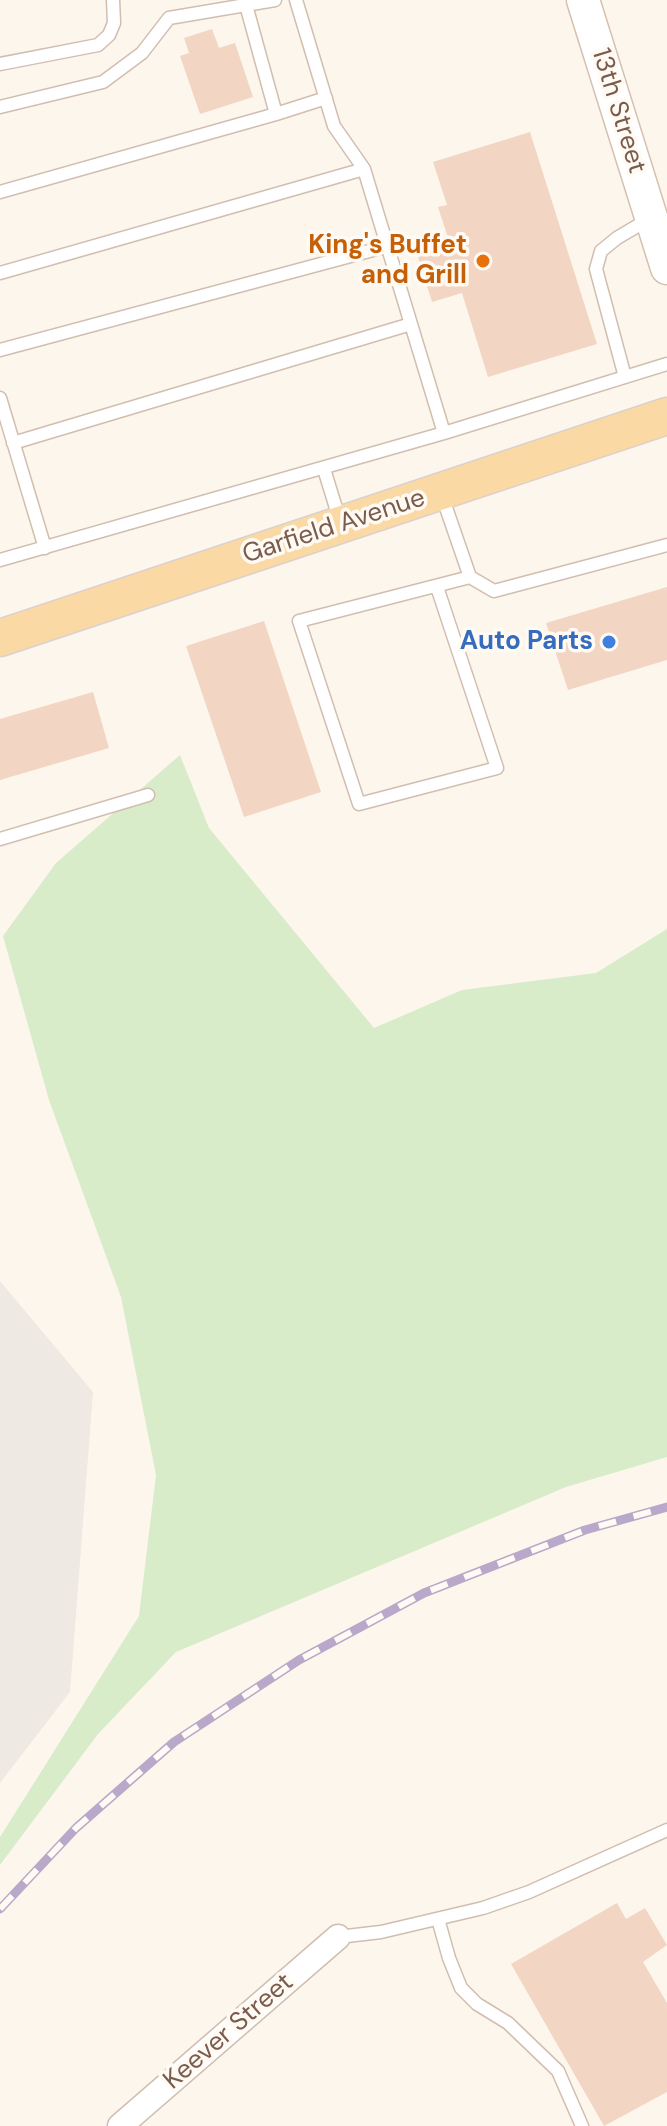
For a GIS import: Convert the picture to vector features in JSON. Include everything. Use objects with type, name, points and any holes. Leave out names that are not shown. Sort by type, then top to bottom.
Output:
[{"type":"main road","name":"Garfield Avenue","points":[[0,638],[667,416]]},
{"type":"street","name":"13th Street","points":[[583,0],[667,268]]},
{"type":"street","name":"Keever Street","points":[[120,2126],[338,1937]]},
{"type":"lane","points":[[0,64],[98,45],[109,35],[114,23],[113,0]]},
{"type":"lane","points":[[0,107],[103,82],[142,53],[169,18],[275,0]]},
{"type":"lane","points":[[296,0],[334,126],[364,169],[444,433]]},
{"type":"lane","points":[[246,5],[276,114]]},
{"type":"lane","points":[[0,192],[326,98]]},
{"type":"lane","points":[[0,273],[364,169]]},
{"type":"lane","points":[[625,377],[596,269],[601,251],[651,218]]},
{"type":"lane","points":[[0,350],[388,246]]},
{"type":"lane","points":[[13,443],[411,324]]},
{"type":"lane","points":[[0,560],[324,469],[667,364]]},
{"type":"lane","points":[[0,398],[45,548]]},
{"type":"lane","points":[[324,469],[340,524]]},
{"type":"lane","points":[[441,491],[470,577],[494,591],[667,545]]},
{"type":"lane","points":[[437,587],[497,768],[359,804],[299,621],[470,577]]},
{"type":"lane","points":[[0,839],[148,795]]},
{"type":"lane","points":[[338,1937],[381,1932],[483,1908],[529,1892],[667,1830]]},
{"type":"lane","points":[[438,1919],[461,1988],[477,2004],[508,2023],[558,2071],[582,2126]]},
{"type":"shaded area","points":[[0,1281],[93,1392],[70,1692],[0,1783]]},
{"type":"green space","points":[[180,755],[209,828],[374,1028],[462,990],[596,973],[667,929],[667,1457],[566,1487],[176,1652],[98,1734],[0,1865],[0,1837],[139,1616],[156,1475],[121,1297],[49,1100],[3,936],[56,863]]},
{"type":"building","points":[[212,29],[219,48],[235,43],[253,97],[200,114],[180,56],[189,53],[184,38]]},
{"type":"building","points":[[530,132],[597,344],[488,377],[462,293],[432,302],[418,257],[451,247],[438,207],[447,205],[433,162]]},
{"type":"building","name":"Auto Parts","points":[[667,587],[667,660],[568,690],[546,623]]},
{"type":"building","points":[[264,621],[321,792],[244,817],[186,646]]},
{"type":"building","points":[[93,692],[109,748],[0,780],[0,719]]},
{"type":"building","points":[[617,1903],[626,1919],[645,1908],[667,1945],[643,1962],[667,2003],[667,2092],[604,2126],[511,1964]]},
{"type":"railway","points":[[0,1909],[76,1828],[174,1742],[299,1660],[424,1593],[585,1530],[667,1507]]},
{"type":"place","name":"King's Buffet and Grill","points":[[483,261]]},
{"type":"place","name":"Auto Parts","points":[[609,642]]}]
